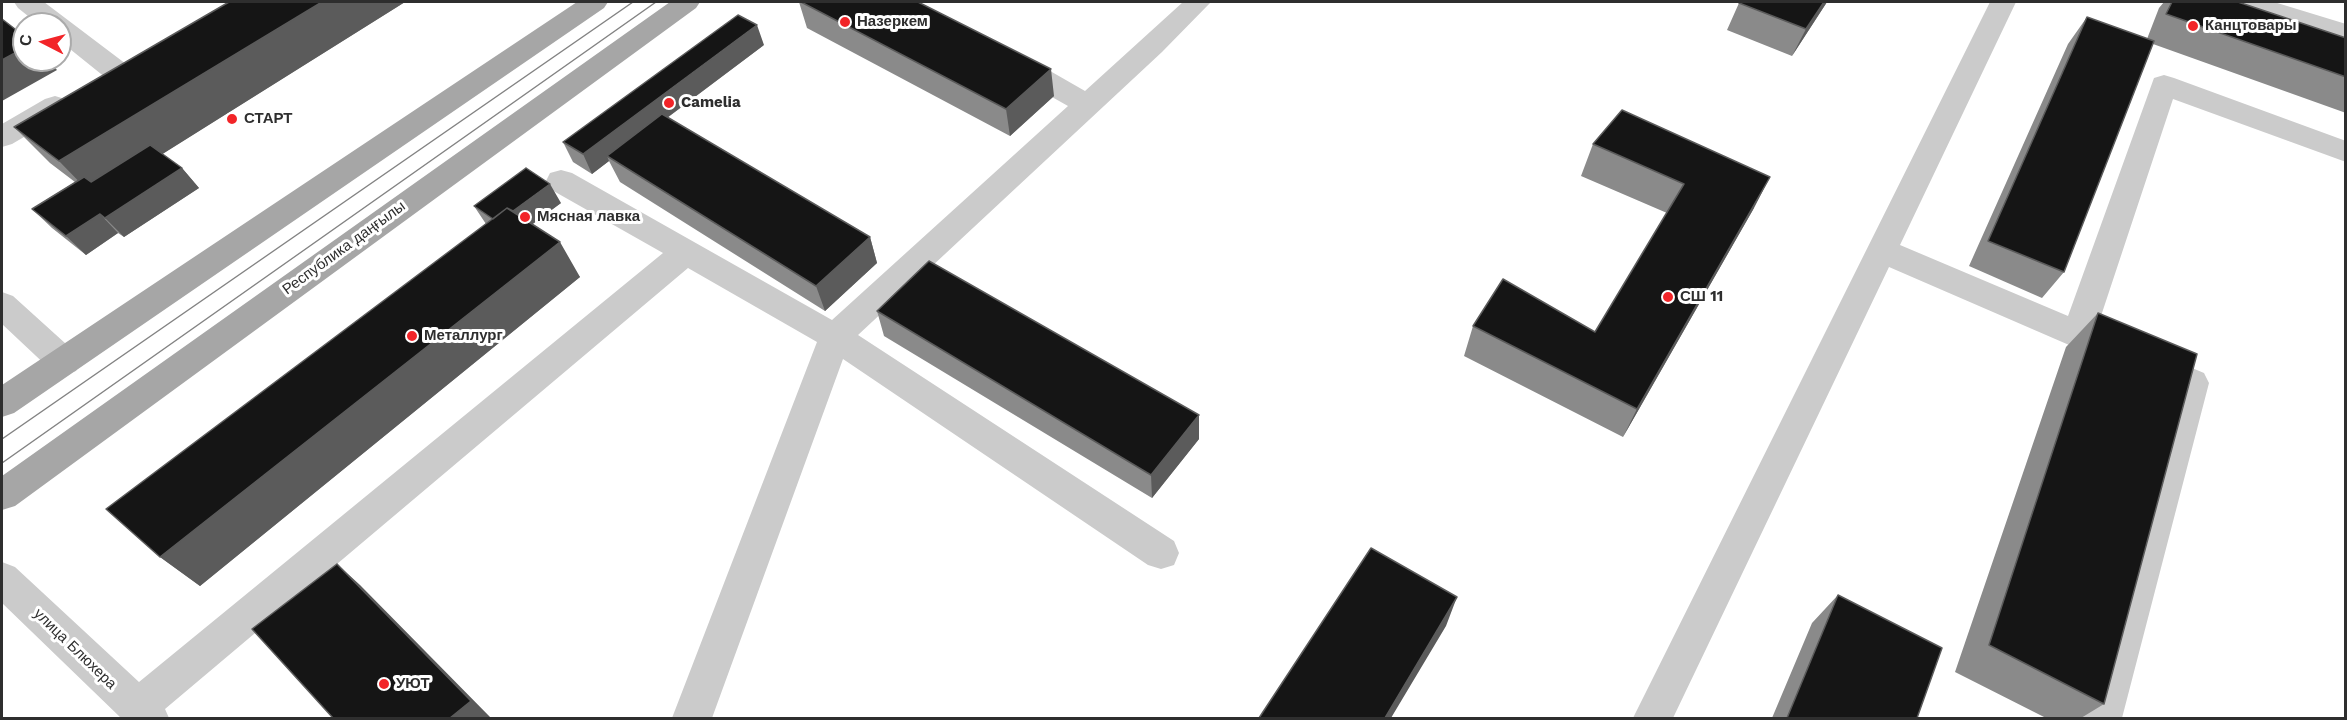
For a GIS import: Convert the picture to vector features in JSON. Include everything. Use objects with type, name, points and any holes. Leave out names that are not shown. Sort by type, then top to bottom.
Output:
[{"type":"main road","points":[[2,403],[596,2]]},
{"type":"main road","name":"Республика даңғылы","points":[[2,495],[687,2]]},
{"type":"street","points":[[27,2],[40,12]]},
{"type":"street","points":[[692,718],[835,337],[1198,2]]},
{"type":"street","points":[[1653,718],[2003,2]]},
{"type":"street","points":[[2247,2],[2346,34]]},
{"type":"street","points":[[2,137],[126,65],[72,34]]},
{"type":"street","points":[[995,53],[1088,105]]},
{"type":"street","points":[[2078,335],[2164,85],[2346,152]]},
{"type":"street","points":[[561,181],[835,337],[1161,553]]},
{"type":"street","points":[[143,713],[687,251]]},
{"type":"street","points":[[1883,251],[2192,383],[2102,718]]},
{"type":"street","points":[[2,305],[64,362]]},
{"type":"street","name":"улица Блюхера","points":[[2,579],[143,713]]},
{"type":"building","points":[[229,2],[322,2],[59,161],[14,127]]},
{"type":"building","points":[[801,2],[918,2],[1051,69],[1006,109]]},
{"type":"building","points":[[1739,2],[1824,2],[1806,29]]},
{"type":"building","points":[[2172,2],[2238,2],[2346,38],[2346,77],[2166,14]]},
{"type":"building","points":[[738,15],[757,25],[583,154],[563,142]]},
{"type":"building","points":[[2087,17],[2154,41],[2064,272],[1988,241]]},
{"type":"building","points":[[2,19],[12,27],[12,55],[2,60]]},
{"type":"building","points":[[1622,110],[1770,177],[1637,409],[1473,326],[1503,279],[1595,332],[1684,184],[1593,144]]},
{"type":"building","points":[[662,114],[870,237],[816,286],[607,156]]},
{"type":"building","points":[[150,145],[182,168],[105,218],[100,214],[66,236],[32,209],[84,177],[91,182]]},
{"type":"building","points":[[526,168],[550,184],[513,211],[507,208],[493,219],[474,206]]},
{"type":"building","points":[[507,208],[560,242],[160,557],[106,509]]},
{"type":"building","points":[[929,261],[1199,415],[1151,475],[877,311]]},
{"type":"building","points":[[2098,313],[2197,354],[2104,704],[1989,645]]},
{"type":"building","points":[[1371,548],[1457,597],[1385,718],[1259,718]]},
{"type":"building","name":"УЮТ","points":[[337,564],[471,701],[450,718],[333,718],[252,629]]},
{"type":"building","points":[[1838,595],[1942,648],[1917,718],[1787,718]]},
{"type":"tram line","points":[[2,439],[633,2]]},
{"type":"tram line","points":[[2,463],[656,2]]},
{"type":"place","name":"Назеркем","points":[[845,22]]},
{"type":"place","name":"Канцтовары","points":[[2193,26]]},
{"type":"place","name":"Camelia","points":[[669,103]]},
{"type":"place","name":"СТАРТ","points":[[232,119]]},
{"type":"place","name":"Мясная лавка","points":[[525,217]]},
{"type":"place","name":"СШ 11","points":[[1668,297]]},
{"type":"place","name":"Металлург","points":[[412,336]]},
{"type":"place","name":"УЮТ","points":[[384,684]]}]
